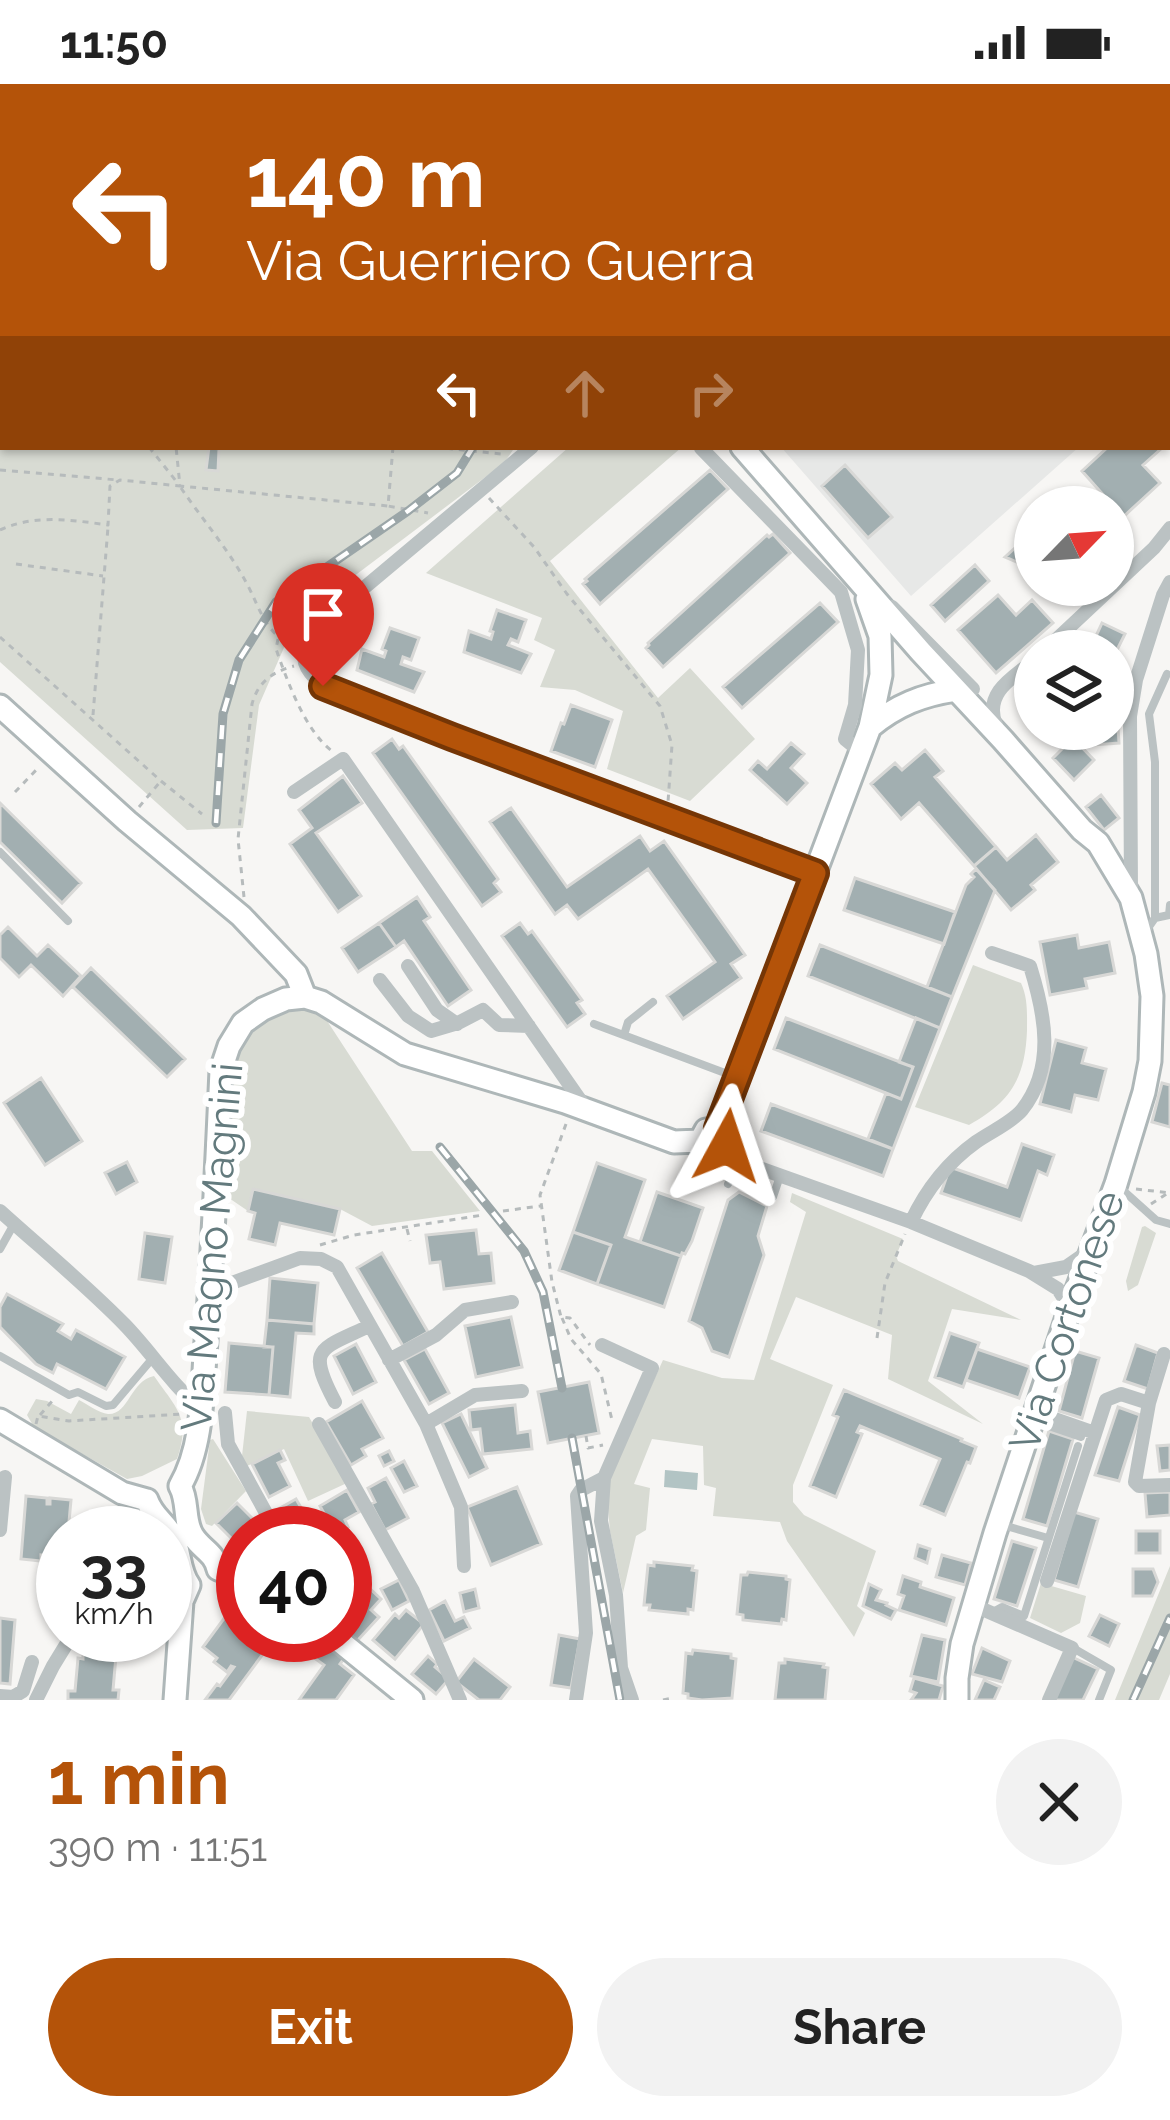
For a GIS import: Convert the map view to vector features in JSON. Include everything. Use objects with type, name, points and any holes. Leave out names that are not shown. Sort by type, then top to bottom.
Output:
[{"type":"street","points":[[703,450],[841,592],[858,650],[855,705],[845,740],[861,752]]},
{"type":"street","name":"Via Cortonese","points":[[745,450],[862,587],[1098,843],[1132,898],[1152,996],[1150,1061],[1134,1127],[998,1523],[983,1609],[962,1645],[957,1699]]},
{"type":"street","points":[[526,452],[309,634],[304,657],[308,672],[323,686],[815,873]]},
{"type":"street","points":[[1067,630],[1170,528]]},
{"type":"street","points":[[1132,898],[1130,716],[1136,680],[1168,589],[1170,567]]},
{"type":"street","points":[[722,1144],[738,1077],[870,727],[881,675],[880,636],[862,587]]},
{"type":"street","points":[[862,587],[883,598],[915,627],[967,696]]},
{"type":"street","points":[[881,675],[898,656],[921,652]]},
{"type":"street","points":[[870,727],[908,701],[967,696],[993,690],[1014,677]]},
{"type":"street","points":[[1002,686],[991,707],[1004,740]]},
{"type":"street","points":[[0,706],[241,916],[296,974],[305,997],[405,1054],[580,1107],[674,1142],[722,1144],[781,1175],[1034,1273],[1058,1289],[1070,1308]]},
{"type":"street","points":[[294,792],[343,759],[580,1107]]},
{"type":"street","name":"Via Cortonese","points":[[1082,830],[1141,938]]},
{"type":"street","points":[[911,1222],[951,1161],[1020,1112],[1041,1077],[1046,1035],[1030,966],[992,953]]},
{"type":"street","points":[[408,966],[437,1010],[457,1024]]},
{"type":"street","points":[[380,980],[408,1016],[431,1031],[483,1010],[499,1025],[529,1026]]},
{"type":"street","name":"Via Magno Magnini","points":[[180,1486],[189,1470],[192,1412],[210,1291],[221,1070],[242,1023],[286,999],[305,997]]},
{"type":"street","points":[[0,1211],[121,1320],[192,1412]]},
{"type":"street","points":[[1034,1273],[1066,1267],[1092,1248]]},
{"type":"street","points":[[210,1291],[300,1258],[321,1259],[338,1267],[426,1424],[461,1507],[464,1566]]},
{"type":"street","points":[[389,1360],[436,1335],[465,1310],[512,1302]]},
{"type":"street","points":[[335,1402],[317,1358],[323,1349],[369,1326]]},
{"type":"street","points":[[602,1345],[652,1369],[604,1478],[601,1521],[616,1595],[621,1668],[632,1700]]},
{"type":"street","points":[[1164,1354],[1149,1403],[1135,1482],[1139,1486],[1170,1485]]},
{"type":"street","points":[[426,1424],[475,1395],[522,1391]]},
{"type":"street","points":[[1047,1581],[1085,1439],[1106,1400],[1121,1394],[1149,1403]]},
{"type":"street","points":[[225,1414],[228,1444],[262,1506]]},
{"type":"street","points":[[1034,1416],[1085,1439]]},
{"type":"street","points":[[0,1420],[122,1493],[147,1500]]},
{"type":"street","points":[[320,1424],[412,1591],[460,1700]]},
{"type":"street","points":[[0,1530],[5,1477]]},
{"type":"street","points":[[576,1700],[586,1633],[577,1496],[604,1478]]},
{"type":"street","points":[[149,1506],[150,1490],[158,1484],[180,1486],[192,1534],[212,1552],[216,1563]]},
{"type":"street","points":[[983,1609],[1072,1648],[1049,1700]]},
{"type":"street","points":[[0,1696],[13,1697],[23,1690],[32,1662]]},
{"type":"street","points":[[36,1700],[57,1662]]},
{"type":"street","points":[[176,1700],[178,1662]]},
{"type":"street","points":[[365,1662],[412,1700]]},
{"type":"lane","points":[[1141,938],[1155,918],[1155,762],[1149,714],[1167,674]]},
{"type":"lane","points":[[0,852],[68,921]]},
{"type":"lane","points":[[1155,918],[1169,915],[1170,905]]},
{"type":"lane","points":[[624,1035],[628,1022],[653,1003]]},
{"type":"lane","points":[[594,1024],[738,1077]]},
{"type":"lane","points":[[722,1144],[728,1184]]},
{"type":"lane","points":[[773,1198],[781,1175]]},
{"type":"lane","points":[[1116,1184],[1156,1220],[1170,1224]]},
{"type":"lane","points":[[1,1244],[14,1224]]},
{"type":"lane","points":[[0,1356],[69,1395],[78,1392],[106,1406],[117,1400],[153,1358]]},
{"type":"lane","points":[[983,1609],[1002,1607],[1024,1616],[1085,1439]]},
{"type":"lane","points":[[998,1523],[1048,1538]]},
{"type":"lane","points":[[1072,1648],[1112,1670],[1099,1700]]},
{"type":"path","points":[[151,450],[246,583],[262,621],[304,657],[274,672],[256,689],[252,704],[238,839],[245,893],[241,916]]},
{"type":"path","points":[[176,450],[180,486]]},
{"type":"path","points":[[388,506],[393,450]]},
{"type":"path","points":[[490,450],[526,452]]},
{"type":"path","points":[[0,470],[388,506],[450,517]]},
{"type":"path","points":[[93,717],[110,485],[120,480]]},
{"type":"path","points":[[482,490],[660,706],[673,762],[666,816]]},
{"type":"path","points":[[0,530],[17,522],[52,519],[108,525]]},
{"type":"path","points":[[16,565],[104,576]]},
{"type":"path","points":[[0,637],[202,814]]},
{"type":"path","points":[[278,638],[276,649],[301,709],[324,744],[343,759]]},
{"type":"path","points":[[15,792],[44,763]]},
{"type":"path","points":[[127,821],[161,781]]},
{"type":"path","points":[[580,1107],[540,1195],[561,1317],[571,1339],[601,1374],[618,1444],[588,1448],[586,1436]]},
{"type":"path","points":[[1116,1184],[1170,1192],[1142,1209]]},
{"type":"path","points":[[503,1211],[542,1205]]},
{"type":"path","points":[[313,1259],[320,1245],[354,1235],[483,1215]]},
{"type":"path","points":[[877,1338],[886,1283],[911,1222]]},
{"type":"path","points":[[407,1227],[410,1241]]},
{"type":"path","points":[[561,1317],[570,1318],[590,1346],[602,1345]]},
{"type":"path","points":[[33,1429],[60,1389]]},
{"type":"path","points":[[117,1400],[135,1417]]},
{"type":"path","points":[[38,1416],[69,1421],[192,1412]]},
{"type":"path","points":[[663,1700],[673,1697]]},
{"type":"shaded area","points":[[0,450],[513,450],[504,463],[296,620],[259,705],[243,828],[187,830],[0,662]]},
{"type":"shaded area","points":[[566,450],[679,450],[550,561],[658,698],[690,668],[755,739],[690,801],[607,769],[623,711],[575,690],[540,687],[555,650],[534,640],[542,618],[426,573]]},
{"type":"shaded area","points":[[784,450],[1076,450],[1035,486],[1014,486],[1014,505],[911,596]]},
{"type":"shaded area","points":[[973,965],[1021,983],[1027,1031],[1023,1062],[1013,1087],[996,1107],[969,1125],[915,1107]]},
{"type":"shaded area","points":[[303,1006],[320,1010],[412,1151],[432,1151],[480,1211],[372,1226],[340,1209],[253,1190],[248,1211],[223,1194],[228,1093],[243,1044],[256,1025],[275,1012]]},
{"type":"shaded area","points":[[792,1193],[903,1239],[898,1261],[1021,1320],[952,1309],[928,1381],[983,1424],[888,1379],[892,1335],[796,1297],[770,1359],[833,1385],[793,1485],[793,1502],[804,1515],[876,1551],[857,1606],[865,1613],[854,1637],[787,1541],[780,1522],[713,1516],[716,1488],[704,1485],[703,1446],[652,1439],[634,1484],[650,1488],[646,1530],[636,1536],[623,1593],[610,1531],[606,1486],[663,1360],[722,1378],[754,1380],[806,1212],[790,1202]]},
{"type":"shaded area","points":[[1145,1226],[1156,1233],[1138,1285],[1128,1291],[1126,1281]]},
{"type":"shaded area","points":[[154,1376],[179,1415],[183,1433],[177,1459],[142,1476],[127,1479],[34,1427],[27,1415],[36,1399],[71,1414],[79,1400],[104,1413],[115,1413],[140,1384]]},
{"type":"shaded area","points":[[247,1411],[309,1417],[347,1483],[308,1501],[284,1449],[247,1466],[242,1456]]},
{"type":"shaded area","points":[[210,1440],[246,1491],[231,1506],[216,1506],[212,1526],[206,1524],[201,1509]]},
{"type":"shaded area","points":[[665,1470],[698,1473],[697,1490],[664,1487]]},
{"type":"shaded area","points":[[1170,1566],[1170,1674],[1159,1700],[1115,1700]]},
{"type":"shaded area","points":[[1041,1583],[1086,1596],[1080,1623],[1061,1633],[1030,1618]]},
{"type":"building","points":[[209,450],[219,450],[218,471],[206,470]]},
{"type":"building","points":[[1105,450],[1160,450],[1143,465],[1160,483],[1134,507],[1134,486],[1095,486],[1082,471]]},
{"type":"building","points":[[845,465],[892,517],[868,538],[822,486]]},
{"type":"building","points":[[710,470],[728,489],[600,604],[583,584],[585,579]]},
{"type":"building","points":[[773,534],[790,553],[663,667],[646,648],[648,643]]},
{"type":"building","points":[[975,565],[989,581],[945,621],[931,605]]},
{"type":"building","points":[[998,595],[1016,615],[1026,606],[1037,606],[1053,623],[1045,630],[1014,630],[1014,657],[996,673],[958,630]]},
{"type":"building","points":[[820,603],[838,622],[742,708],[723,687]]},
{"type":"building","points":[[497,610],[526,620],[518,642],[511,639],[508,645],[531,654],[521,673],[464,652],[469,631],[491,639]]},
{"type":"building","points":[[390,628],[419,638],[411,660],[403,657],[401,664],[424,672],[414,692],[357,670],[362,649],[384,657]]},
{"type":"building","points":[[571,705],[612,720],[595,767],[551,751]]},
{"type":"building","points":[[392,739],[399,749],[403,746],[498,879],[494,883],[501,892],[482,906],[373,753]]},
{"type":"building","points":[[791,743],[804,754],[791,768],[807,783],[787,804],[750,770],[758,761],[767,769]]},
{"type":"building","points":[[925,750],[943,771],[935,777],[996,847],[974,866],[919,803],[901,819],[871,784],[895,763],[902,770]]},
{"type":"building","points":[[1061,750],[1084,750],[1094,760],[1074,780],[1053,758]]},
{"type":"building","points":[[343,776],[362,803],[316,833],[361,896],[338,912],[290,844],[312,828],[299,810]]},
{"type":"building","points":[[1101,795],[1119,818],[1104,830],[1086,807]]},
{"type":"building","points":[[0,803],[81,883],[62,903],[0,842]]},
{"type":"building","points":[[511,808],[567,887],[640,836],[650,851],[664,841],[745,955],[731,964],[741,978],[683,1019],[667,996],[715,962],[648,869],[578,919],[567,905],[555,914],[490,822]]},
{"type":"building","points":[[1036,835],[1058,862],[1011,910],[974,866],[996,847],[1007,860]]},
{"type":"building","points":[[976,869],[995,890],[952,997],[927,987]]},
{"type":"building","points":[[855,878],[955,912],[944,944],[844,910]]},
{"type":"building","points":[[417,897],[430,917],[424,921],[471,990],[448,1006],[404,941],[396,947],[379,923]]},
{"type":"building","points":[[379,923],[396,947],[358,972],[342,948]]},
{"type":"building","points":[[520,923],[528,934],[532,931],[582,1000],[577,1003],[585,1014],[567,1027],[502,936]]},
{"type":"building","points":[[8,927],[37,956],[48,945],[81,976],[63,996],[31,965],[19,977],[0,958],[0,935]]},
{"type":"building","points":[[1077,935],[1079,948],[1109,942],[1115,973],[1085,979],[1087,988],[1050,995],[1040,942]]},
{"type":"building","points":[[820,945],[952,997],[940,1028],[808,976]]},
{"type":"building","points":[[91,968],[185,1059],[167,1077],[73,987]]},
{"type":"building","points":[[786,1018],[913,1067],[901,1099],[774,1049]]},
{"type":"building","points":[[916,1018],[940,1028],[893,1149],[868,1139],[886,1093],[901,1099],[913,1067],[899,1062]]},
{"type":"building","points":[[1056,1040],[1086,1048],[1082,1063],[1106,1069],[1098,1100],[1075,1095],[1071,1112],[1040,1104]]},
{"type":"building","points":[[41,1078],[82,1141],[45,1165],[4,1103]]},
{"type":"building","points":[[1162,1083],[1170,1085],[1170,1127],[1152,1122]]},
{"type":"building","points":[[771,1104],[893,1149],[883,1176],[761,1131]]},
{"type":"building","points":[[1022,1144],[1054,1155],[1047,1175],[1038,1171],[1021,1220],[941,1193],[950,1167],[1007,1187]]},
{"type":"building","points":[[127,1162],[137,1182],[116,1194],[105,1173]]},
{"type":"building","points":[[597,1163],[645,1180],[625,1237],[681,1256],[664,1307],[597,1284],[611,1245],[573,1232]]},
{"type":"building","points":[[253,1189],[340,1209],[334,1235],[280,1223],[275,1245],[249,1239],[255,1213],[248,1211]]},
{"type":"building","points":[[657,1192],[703,1208],[692,1241],[681,1256],[640,1242]]},
{"type":"building","points":[[739,1192],[767,1206],[758,1236],[764,1255],[729,1357],[712,1351],[702,1328],[689,1321],[728,1200]]},
{"type":"building","points":[[476,1230],[479,1254],[491,1253],[494,1283],[444,1289],[440,1262],[430,1263],[426,1235]]},
{"type":"building","points":[[573,1232],[611,1245],[597,1284],[559,1270]]},
{"type":"building","points":[[145,1233],[172,1237],[165,1283],[139,1279]]},
{"type":"building","points":[[382,1253],[428,1332],[403,1346],[357,1268]]},
{"type":"building","points":[[270,1278],[318,1283],[314,1324],[267,1320]]},
{"type":"building","points":[[7,1294],[63,1324],[58,1331],[71,1339],[76,1330],[125,1357],[106,1389],[57,1364],[53,1373],[36,1364],[0,1327],[0,1307]]},
{"type":"building","points":[[511,1317],[522,1367],[476,1377],[465,1326]]},
{"type":"building","points":[[267,1320],[314,1324],[314,1334],[296,1333],[290,1397],[269,1395],[273,1347],[264,1347]]},
{"type":"building","points":[[950,1333],[979,1343],[963,1387],[935,1377]]},
{"type":"building","points":[[229,1343],[273,1347],[269,1395],[225,1392]]},
{"type":"building","points":[[356,1344],[376,1382],[353,1394],[334,1356]]},
{"type":"building","points":[[1136,1345],[1158,1353],[1148,1389],[1124,1381]]},
{"type":"building","points":[[425,1349],[449,1393],[429,1404],[404,1360]]},
{"type":"building","points":[[977,1349],[1030,1367],[1019,1398],[966,1380]]},
{"type":"building","points":[[1075,1351],[1099,1358],[1082,1418],[1059,1411]]},
{"type":"building","points":[[589,1382],[599,1433],[548,1443],[538,1392]]},
{"type":"building","points":[[844,1390],[976,1447],[945,1515],[921,1505],[940,1459],[860,1426],[857,1432],[862,1434],[836,1497],[810,1486]]},
{"type":"building","points":[[362,1401],[383,1438],[362,1449],[366,1456],[351,1465],[326,1422]]},
{"type":"building","points":[[515,1405],[518,1433],[530,1431],[532,1449],[483,1454],[480,1429],[471,1430],[469,1410]]},
{"type":"building","points":[[1118,1407],[1140,1415],[1119,1481],[1095,1475]]},
{"type":"building","points":[[461,1414],[487,1468],[469,1477],[442,1423]]},
{"type":"building","points":[[1049,1431],[1073,1439],[1047,1526],[1023,1519]]},
{"type":"building","points":[[1170,1445],[1170,1470],[1160,1471],[1157,1446]]},
{"type":"building","points":[[280,1450],[285,1460],[278,1463],[290,1486],[269,1497],[252,1464]]},
{"type":"building","points":[[389,1451],[394,1461],[384,1466],[379,1456]]},
{"type":"building","points":[[404,1461],[417,1486],[404,1492],[391,1468]]},
{"type":"building","points":[[386,1478],[408,1518],[385,1530],[368,1488]]},
{"type":"building","points":[[517,1487],[541,1544],[491,1565],[467,1507]]},
{"type":"building","points":[[347,1490],[356,1506],[320,1506]]},
{"type":"building","points":[[1170,1492],[1170,1515],[1147,1517],[1145,1493]]},
{"type":"building","points":[[26,1496],[47,1498],[47,1504],[50,1498],[71,1500],[70,1506],[36,1506],[36,1560],[21,1559]]},
{"type":"building","points":[[1074,1512],[1098,1519],[1078,1587],[1054,1580]]},
{"type":"building","points":[[1136,1531],[1160,1531],[1160,1553],[1136,1553]]},
{"type":"building","points":[[1012,1541],[1036,1548],[1017,1606],[994,1599]]},
{"type":"building","points":[[918,1545],[930,1549],[927,1563],[915,1558]]},
{"type":"building","points":[[942,1555],[971,1563],[965,1585],[936,1577]]},
{"type":"building","points":[[648,1565],[693,1566],[697,1571],[693,1610],[688,1609],[688,1614],[649,1610],[650,1605],[644,1605]]},
{"type":"building","points":[[1133,1569],[1153,1569],[1158,1582],[1152,1596],[1133,1596]]},
{"type":"building","points":[[748,1572],[790,1580],[786,1620],[781,1624],[743,1620],[737,1614],[741,1575]]},
{"type":"building","points":[[903,1576],[954,1598],[946,1625],[899,1610]]},
{"type":"building","points":[[399,1580],[409,1601],[392,1610],[381,1589]]},
{"type":"building","points":[[869,1584],[881,1590],[876,1600],[896,1610],[891,1619],[863,1606]]},
{"type":"building","points":[[475,1589],[479,1608],[464,1612],[460,1593]]},
{"type":"building","points":[[445,1601],[455,1621],[464,1617],[470,1628],[444,1641],[429,1610]]},
{"type":"building","points":[[406,1610],[424,1624],[395,1659],[373,1640],[395,1614],[399,1618]]},
{"type":"building","points":[[1100,1615],[1119,1624],[1109,1646],[1089,1636]]},
{"type":"building","points":[[0,1618],[15,1620],[10,1684],[0,1683]]},
{"type":"building","points":[[216,1629],[216,1657],[203,1647]]},
{"type":"building","points":[[559,1635],[580,1639],[571,1688],[551,1685]]},
{"type":"building","points":[[922,1635],[945,1640],[938,1682],[911,1676]]},
{"type":"building","points":[[982,1648],[1010,1661],[1002,1682],[972,1674]]},
{"type":"building","points":[[686,1653],[731,1654],[736,1659],[732,1698],[702,1700],[683,1693]]},
{"type":"building","points":[[428,1656],[449,1679],[436,1694],[412,1674]]},
{"type":"building","points":[[1072,1657],[1098,1669],[1083,1700],[1057,1700],[1053,1698]]},
{"type":"building","points":[[474,1659],[510,1687],[500,1700],[479,1700],[456,1682]]},
{"type":"building","points":[[785,1659],[828,1668],[825,1700],[775,1700],[779,1663]]},
{"type":"building","points":[[78,1662],[115,1662],[113,1690],[119,1690],[118,1700],[68,1700],[68,1691],[75,1691]]},
{"type":"building","points":[[214,1662],[257,1662],[229,1700],[205,1700],[234,1667],[227,1672]]},
{"type":"building","points":[[320,1662],[342,1662],[354,1675],[336,1700],[299,1700],[324,1665]]},
{"type":"building","points":[[914,1678],[943,1686],[939,1700],[911,1700],[916,1693],[910,1691]]},
{"type":"building","points":[[984,1680],[1000,1687],[994,1700],[975,1700]]},
{"type":"railway","points":[[216,823],[223,714],[239,660],[276,602],[457,473],[471,450]]},
{"type":"railway","points":[[440,1147],[524,1251],[543,1292],[562,1388]]},
{"type":"railway","points":[[572,1438],[620,1700]]},
{"type":"railway","points":[[1133,1700],[1170,1618]]},
{"type":"route","points":[[323,686],[815,873],[718,1128],[727,1137],[727,1146]]}]
